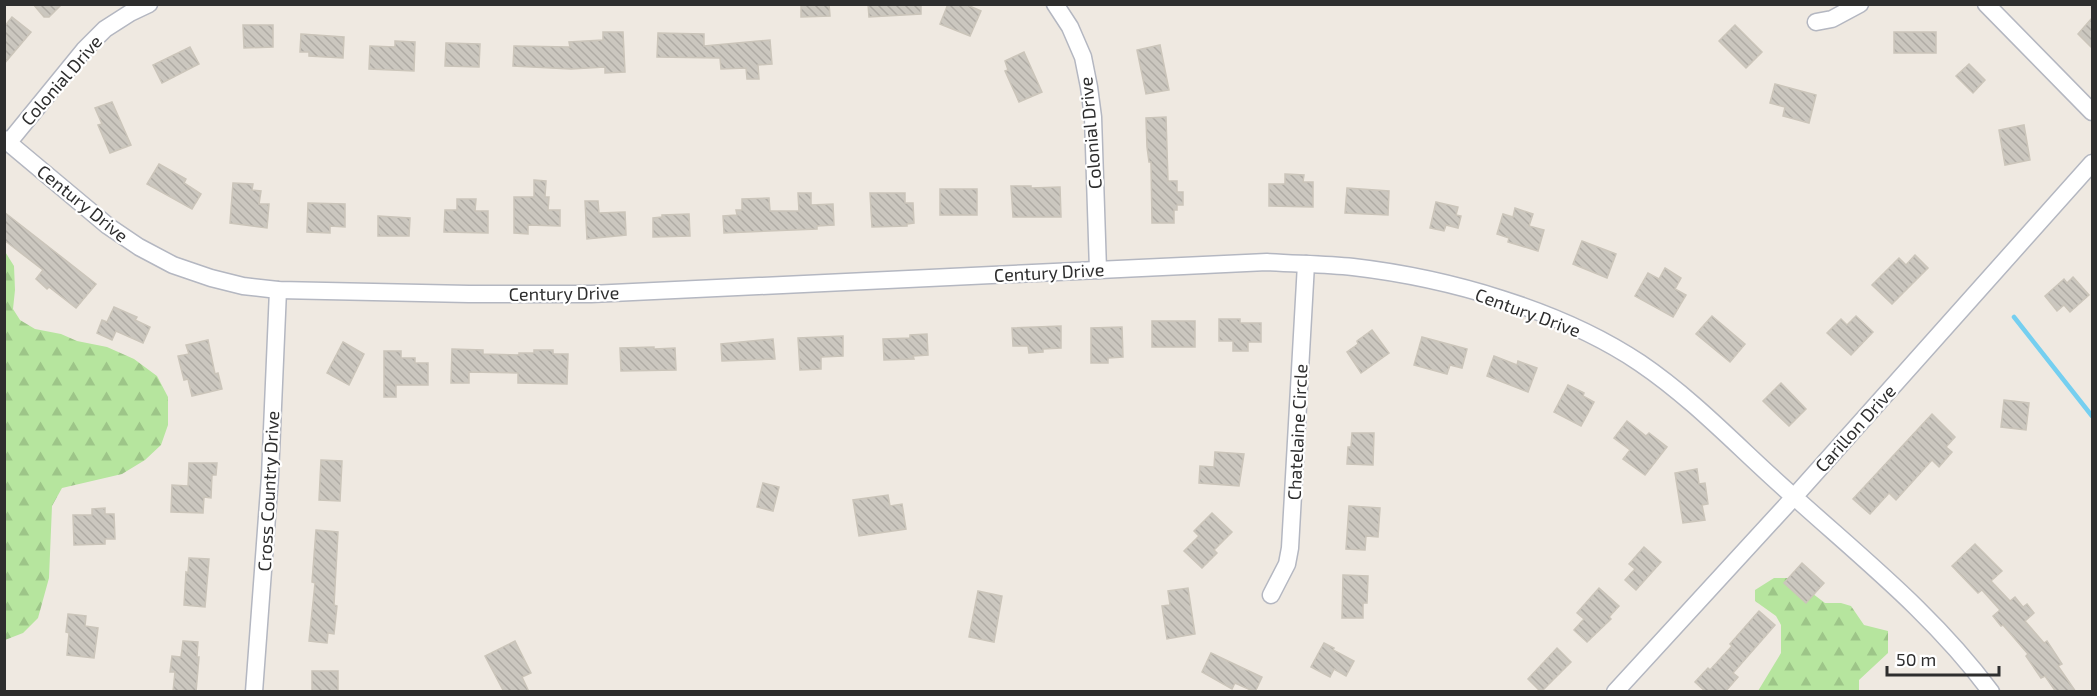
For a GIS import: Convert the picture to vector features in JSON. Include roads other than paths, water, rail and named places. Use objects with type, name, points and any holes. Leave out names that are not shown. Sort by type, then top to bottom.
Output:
[{"type":"street","name":"Colonial Drive","points":[[7,140],[84,50],[105,29],[149,4]]},
{"type":"street","name":"Colonial Drive","points":[[1055,4],[1070,27],[1083,57],[1089,87],[1093,117],[1098,270]]},
{"type":"street","points":[[1816,22],[1832,19],[1860,4]]},
{"type":"street","points":[[1986,4],[2092,112]]},
{"type":"street","name":"Century Drive","points":[[7,140],[108,226],[139,247],[173,265],[211,278],[243,286],[278,290],[591,294],[1267,262],[1353,267],[1402,274],[1454,286],[1558,319],[1603,340],[1641,364],[1685,397],[1910,601],[1953,644],[1991,692]]},
{"type":"street","name":"Carillon Drive","points":[[1615,692],[1794,497],[2092,163]]},
{"type":"street","name":"Chatelaine Circle","points":[[1271,595],[1287,564],[1290,548],[1306,264]]},
{"type":"street","name":"Cross Country Drive","points":[[254,692],[270,476],[278,290]]},
{"type":"waterway","points":[[2014,317],[2092,416]]}]
